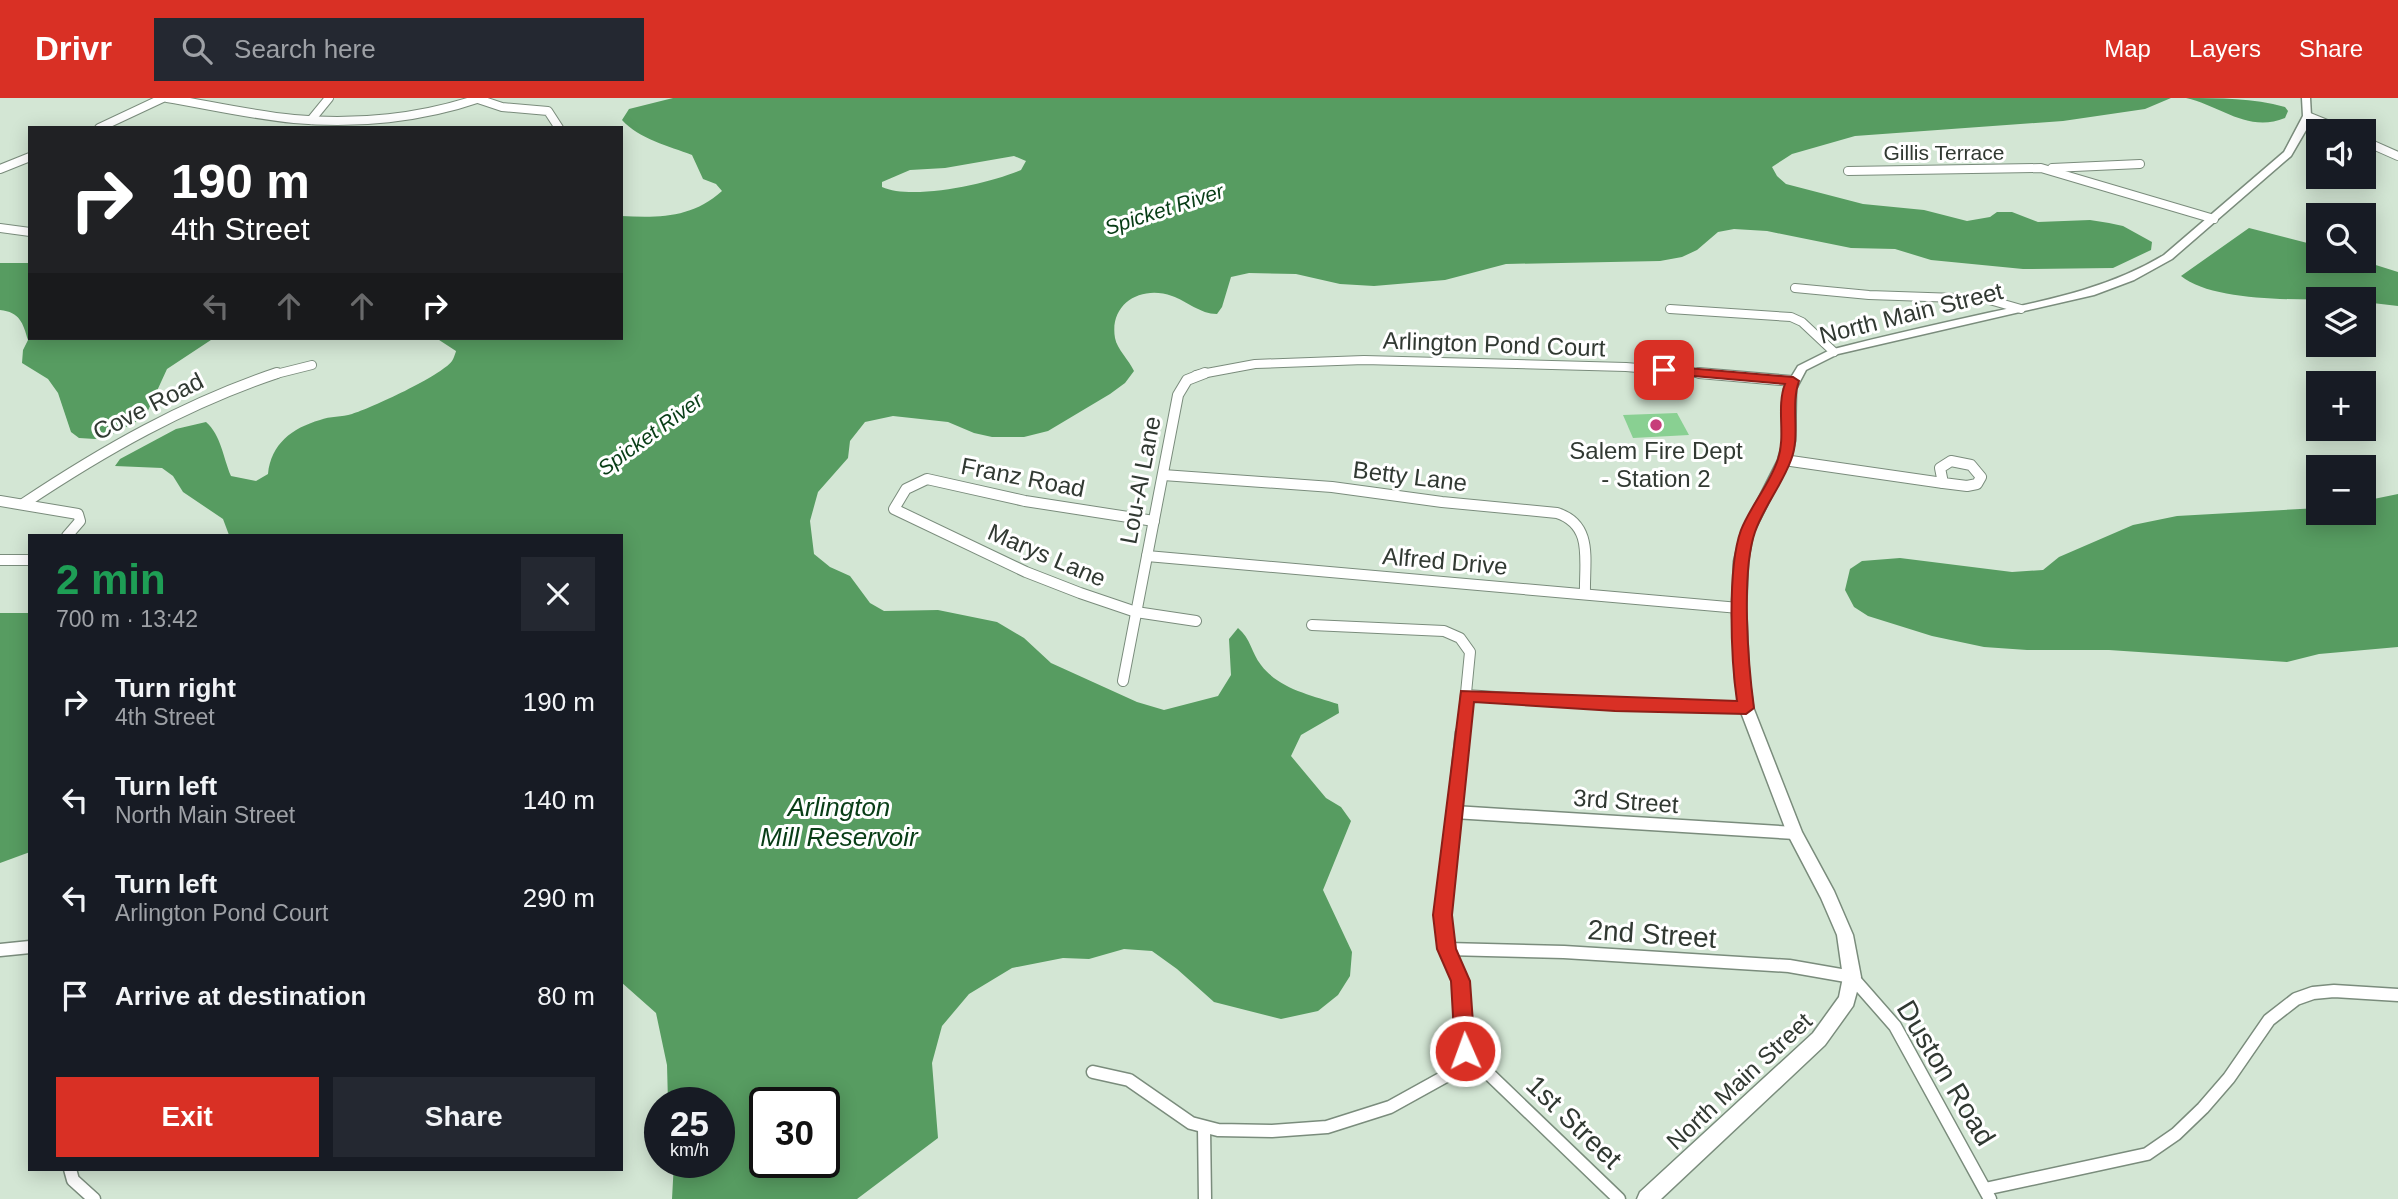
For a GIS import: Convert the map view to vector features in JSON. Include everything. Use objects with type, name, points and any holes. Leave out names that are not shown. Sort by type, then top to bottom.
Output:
[{"type":"street","points":[[103,126],[165,98],[310,120],[412,114],[445,109],[479,99],[502,107],[548,111],[558,126]]},
{"type":"street","points":[[310,120],[329,98]]},
{"type":"street","name":"North Main Street","points":[[1793,381],[1802,368],[1834,352],[2078,296],[2129,280],[2168,257],[2279,164],[2301,135],[2307,116],[2306,98]]},
{"type":"street","points":[[2307,116],[2314,119]]},
{"type":"street","points":[[2376,146],[2398,156]]},
{"type":"street","points":[[0,169],[28,158]]},
{"type":"street","name":"Gillis Terrace","points":[[1848,171],[2140,164]]},
{"type":"street","name":"Gillis Terrace","points":[[2041,168],[2214,219]]},
{"type":"street","points":[[0,228],[28,232]]},
{"type":"street","points":[[1795,288],[1869,295],[1986,299],[2021,309]]},
{"type":"street","points":[[1670,309],[1791,317],[1802,321],[1834,352]]},
{"type":"street","name":"Arlington Pond Court","points":[[1195,375],[1255,364],[1340,360],[1626,367],[1793,381]]},
{"type":"street","name":"Cove Road","points":[[23,504],[75,468],[185,409],[247,383],[307,365]]},
{"type":"street","name":"Lou-Al Lane","points":[[1123,681],[1178,395],[1187,380],[1195,375]]},
{"type":"street","points":[[1793,381],[1790,389],[1789,441],[1784,460],[1747,533],[1741,561],[1742,677],[1746,708],[1795,833],[1829,896],[1845,935],[1852,978]]},
{"type":"street","points":[[1784,460],[1943,483]]},
{"type":"street","name":"Betty Lane","points":[[1163,475],[1332,487],[1557,513],[1570,517],[1580,525],[1583,534],[1585,594]]},
{"type":"street","name":"Franz Road","points":[[894,503],[913,483],[927,479],[1025,502],[1154,521]]},
{"type":"street","points":[[0,501],[78,514],[80,521],[69,534]]},
{"type":"street","name":"Marys Lane","points":[[894,503],[897,513],[1026,572],[1136,612],[1196,621]]},
{"type":"street","name":"Alfred Drive","points":[[1147,556],[1740,608]]},
{"type":"street","points":[[0,560],[28,560]]},
{"type":"street","points":[[1093,1072],[1112,1073],[1131,1080],[1204,1127],[1276,1130],[1338,1126],[1393,1106],[1427,1088],[1455,1066],[1465,1051],[1460,981],[1447,949],[1443,915],[1470,652],[1463,640],[1455,634],[1423,628],[1312,625]]},
{"type":"street","points":[[1466,695],[1615,705],[1746,708]]},
{"type":"street","name":"3rd Street","points":[[1454,812],[1795,833]]},
{"type":"street","points":[[0,950],[28,947]]},
{"type":"street","name":"2nd Street","points":[[1447,949],[1564,952],[1789,966],[1852,978]]},
{"type":"street","name":"North Main Street","points":[[1647,1199],[1819,1039],[1847,1000],[1852,978]]},
{"type":"street","name":"Duston Road","points":[[1852,978],[1895,1026],[1988,1194]]},
{"type":"street","points":[[1988,1194],[2136,1157],[2159,1147],[2219,1091],[2267,1022],[2289,1002],[2313,993],[2347,991],[2398,995]]},
{"type":"street","name":"1st Street","points":[[1465,1051],[1619,1199]]},
{"type":"street","points":[[1204,1127],[1205,1199]]},
{"type":"street","points":[[70,1171],[72,1180],[94,1199]]},
{"type":"water","name":"Arlington Mill Reservoir","points":[[673,98],[2171,98],[2145,109],[2063,121],[1855,136],[1792,154],[1772,167],[1786,184],[1863,204],[1924,210],[1967,221],[1990,217],[1997,212],[2012,212],[2038,222],[2090,220],[2123,226],[2152,242],[2151,250],[2113,268],[2023,269],[1931,260],[1895,249],[1851,248],[1767,231],[1734,229],[1718,232],[1697,250],[1682,257],[1660,261],[1506,264],[1445,280],[1374,286],[1340,284],[1296,274],[1249,273],[1231,277],[1222,307],[1217,314],[1205,312],[1178,298],[1161,293],[1139,295],[1122,306],[1114,326],[1115,338],[1134,371],[1125,383],[1110,394],[1048,431],[1024,437],[992,437],[948,422],[893,416],[865,422],[850,441],[848,458],[818,492],[810,521],[814,554],[830,567],[850,576],[870,603],[884,611],[938,610],[997,622],[1024,638],[1051,663],[1137,702],[1164,710],[1218,696],[1231,675],[1229,639],[1238,628],[1261,665],[1277,680],[1296,690],[1338,704],[1339,713],[1301,735],[1291,756],[1326,798],[1341,807],[1351,821],[1323,890],[1352,952],[1350,976],[1338,995],[1318,1011],[1281,1019],[1214,1002],[1152,951],[1124,949],[1089,959],[1063,958],[1012,968],[969,994],[942,1026],[932,1063],[938,1138],[857,1199],[672,1199],[673,1178],[735,1178],[735,1087],[668,1087],[667,1065],[656,1013],[623,984],[623,534],[229,534],[223,519],[183,492],[173,476],[162,468],[115,466],[120,459],[176,429],[206,422],[218,440],[231,476],[256,481],[268,474],[278,446],[300,428],[374,405],[421,383],[445,367],[456,351],[439,340],[623,340],[623,216],[662,216],[687,211],[699,207],[722,191],[716,184],[703,179],[692,155],[655,141],[629,127],[622,120],[629,109]],"holes":[[[1014,156],[1026,161],[1021,170],[952,189],[913,192],[882,187],[882,182],[910,170],[945,168]]]},
{"type":"water","points":[[2186,98],[2249,100],[2285,107],[2288,111],[2285,118],[2259,122],[2235,117]]},
{"type":"water","points":[[2249,228],[2306,243],[2306,273],[2376,273],[2376,265],[2398,272],[2398,306],[2376,303],[2376,287],[2306,287],[2306,299],[2269,298],[2218,292],[2181,276]]},
{"type":"water","points":[[0,263],[28,263],[28,340],[20,319],[12,313],[0,310]]},
{"type":"water","points":[[28,340],[211,340],[167,369],[145,417],[111,435],[95,439],[79,438],[71,432],[58,393],[48,379],[22,363],[23,350]]},
{"type":"water","points":[[2398,494],[2398,647],[2319,654],[2287,662],[2109,650],[1984,647],[1932,636],[1868,616],[1854,607],[1845,590],[1850,569],[1862,561],[1900,558],[2012,572],[2043,570],[2059,557],[2133,525],[2177,516],[2306,509],[2306,525],[2376,525],[2376,499]]},
{"type":"water","points":[[0,613],[28,613],[28,853],[0,863]]},
{"type":"building","name":"Salem Fire Dept - Station 2","points":[[1677,413],[1689,435],[1633,438],[1623,415]]},
{"type":"place","name":"Salem Fire Dept - Station 2","points":[[1656,425]]},
{"type":"route","points":[[1465,1051],[1460,981],[1447,949],[1443,915],[1466,695],[1615,705],[1746,708],[1742,677],[1741,561],[1747,533],[1757,509],[1784,460],[1789,441],[1790,389],[1793,381],[1664,370]]},
{"type":"water label","name":"Spicket River","points":[[1164,209]]},
{"type":"water label","name":"Spicket River","points":[[650,434]]}]
